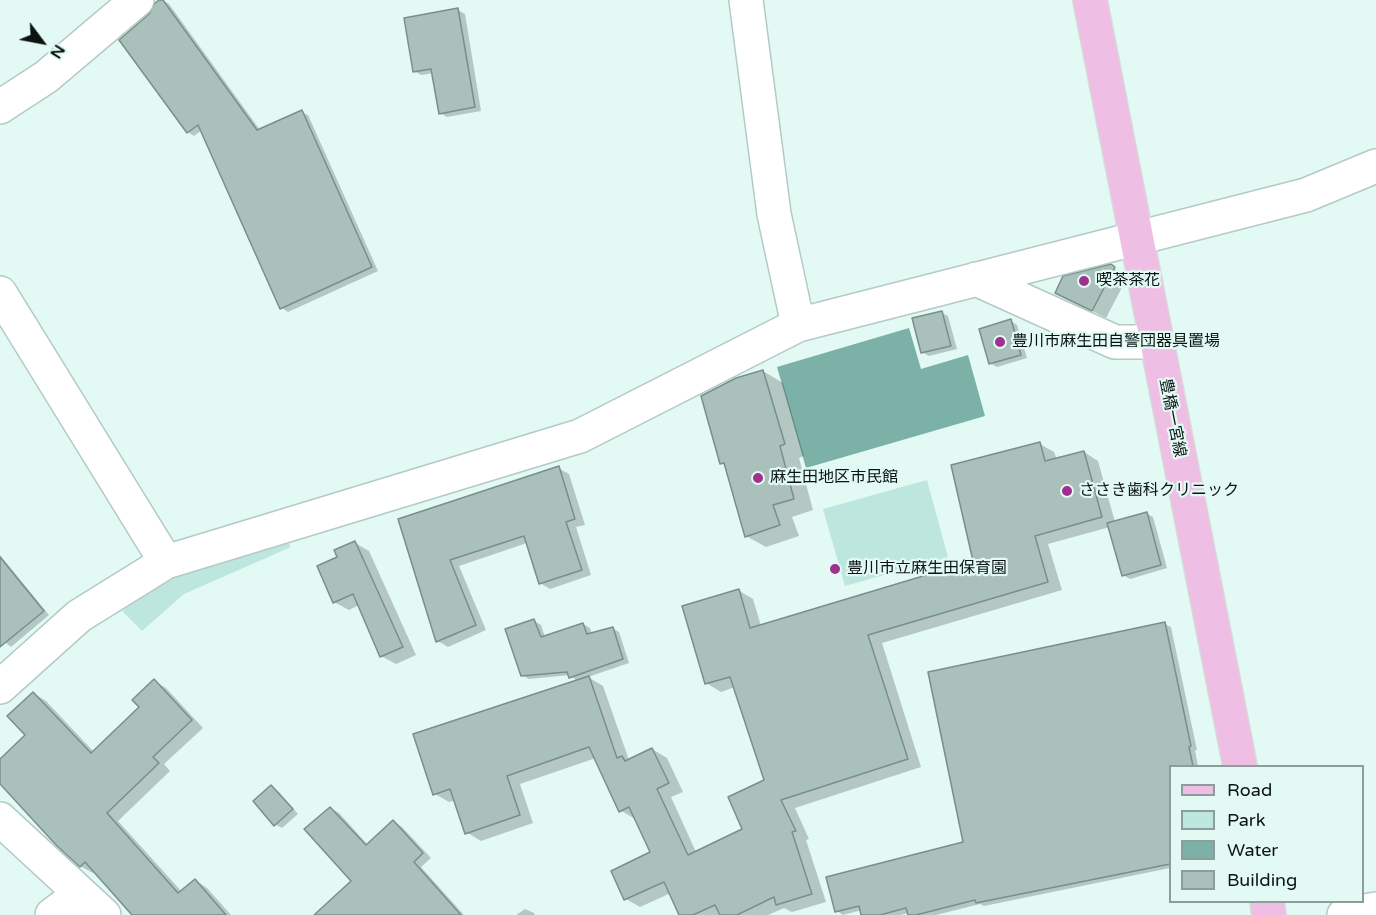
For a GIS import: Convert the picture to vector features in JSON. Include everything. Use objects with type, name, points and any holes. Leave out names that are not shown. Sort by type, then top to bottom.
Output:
[{"type":"main road","name":"豊橋一宮線","points":[[1090,0],[1240,765]]},
{"type":"street","points":[[0,107],[46,77],[136,0]]},
{"type":"street","points":[[746,0],[774,214],[798,326]]},
{"type":"street","points":[[0,687],[79,616],[166,562],[580,436],[798,326],[1306,195],[1376,166]]},
{"type":"street","points":[[976,279],[1114,342],[1157,342]]},
{"type":"street","points":[[0,293],[166,562]]},
{"type":"street","points":[[0,819],[92,904]]},
{"type":"street","points":[[52,915],[92,904]]},
{"type":"street","points":[[1344,915],[1376,909]]},
{"type":"green space","points":[[927,480],[948,557],[845,586],[823,509]]},
{"type":"green space","points":[[288,542],[291,547],[184,594],[142,631],[122,611],[173,575]]},
{"type":"water","points":[[909,328],[921,369],[968,355],[985,416],[806,468],[777,367]]},
{"type":"building","points":[[159,0],[163,0],[257,130],[302,110],[372,267],[280,309],[198,125],[187,133],[119,40],[149,14]]},
{"type":"building","points":[[458,8],[475,107],[439,114],[431,69],[413,72],[404,18]]},
{"type":"building","name":"喫茶茶花","points":[[1111,264],[1115,267],[1092,311],[1055,293],[1063,276]]},
{"type":"building","points":[[942,311],[951,346],[921,353],[912,318]]},
{"type":"building","name":"豊川市麻生田自警団器具置場","points":[[1011,319],[1021,355],[989,364],[979,329]]},
{"type":"building","points":[[763,370],[785,444],[780,446],[794,499],[773,505],[780,525],[745,537],[724,463],[720,464],[701,396],[736,378]]},
{"type":"building","points":[[1040,442],[1045,461],[1084,451],[1102,517],[1035,536],[1048,582],[868,635],[908,759],[781,800],[796,831],[792,832],[812,894],[776,905],[774,897],[737,915],[720,915],[715,905],[693,915],[679,915],[664,882],[624,900],[611,871],[650,852],[629,807],[619,812],[589,747],[507,776],[520,815],[465,834],[450,789],[433,795],[413,734],[589,676],[617,758],[622,756],[625,761],[652,748],[669,783],[657,789],[688,855],[742,829],[728,797],[764,780],[730,677],[705,684],[682,606],[739,589],[750,628],[973,561],[951,465]]},
{"type":"building","points":[[559,466],[575,519],[566,522],[582,570],[539,584],[524,536],[450,560],[476,625],[436,642],[398,519]]},
{"type":"building","points":[[1147,512],[1161,565],[1122,576],[1107,523]]},
{"type":"building","points":[[355,541],[403,647],[380,657],[353,594],[333,603],[317,566],[337,557],[334,550]]},
{"type":"building","points":[[0,557],[44,611],[0,647]]},
{"type":"building","points":[[534,619],[541,637],[583,623],[587,634],[613,627],[623,659],[569,678],[567,672],[521,676],[505,629]]},
{"type":"building","points":[[1165,622],[1191,746],[1189,747],[1193,765],[1169,765],[1169,864],[976,903],[975,900],[916,915],[908,915],[906,908],[880,915],[861,915],[859,906],[835,912],[826,877],[963,842],[928,672]]},
{"type":"building","points":[[154,679],[192,720],[153,757],[159,763],[107,813],[178,893],[195,879],[226,915],[132,915],[85,862],[80,867],[57,846],[0,784],[0,759],[25,735],[7,716],[33,692],[91,753],[139,707],[132,700]]},
{"type":"building","points":[[271,785],[293,809],[274,826],[253,801]]},
{"type":"building","points":[[330,807],[366,845],[393,820],[423,853],[414,862],[461,915],[314,915],[351,881],[304,829]]},
{"type":"place","name":"喫茶茶花","points":[[1084,281]]},
{"type":"place","name":"豊川市麻生田自警団器具置場","points":[[1000,342]]},
{"type":"place","name":"麻生田地区市民館","points":[[758,478]]},
{"type":"place","name":"ささき歯科クリニック","points":[[1067,491]]},
{"type":"place","name":"豊川市立麻生田保育園","points":[[835,569]]}]
